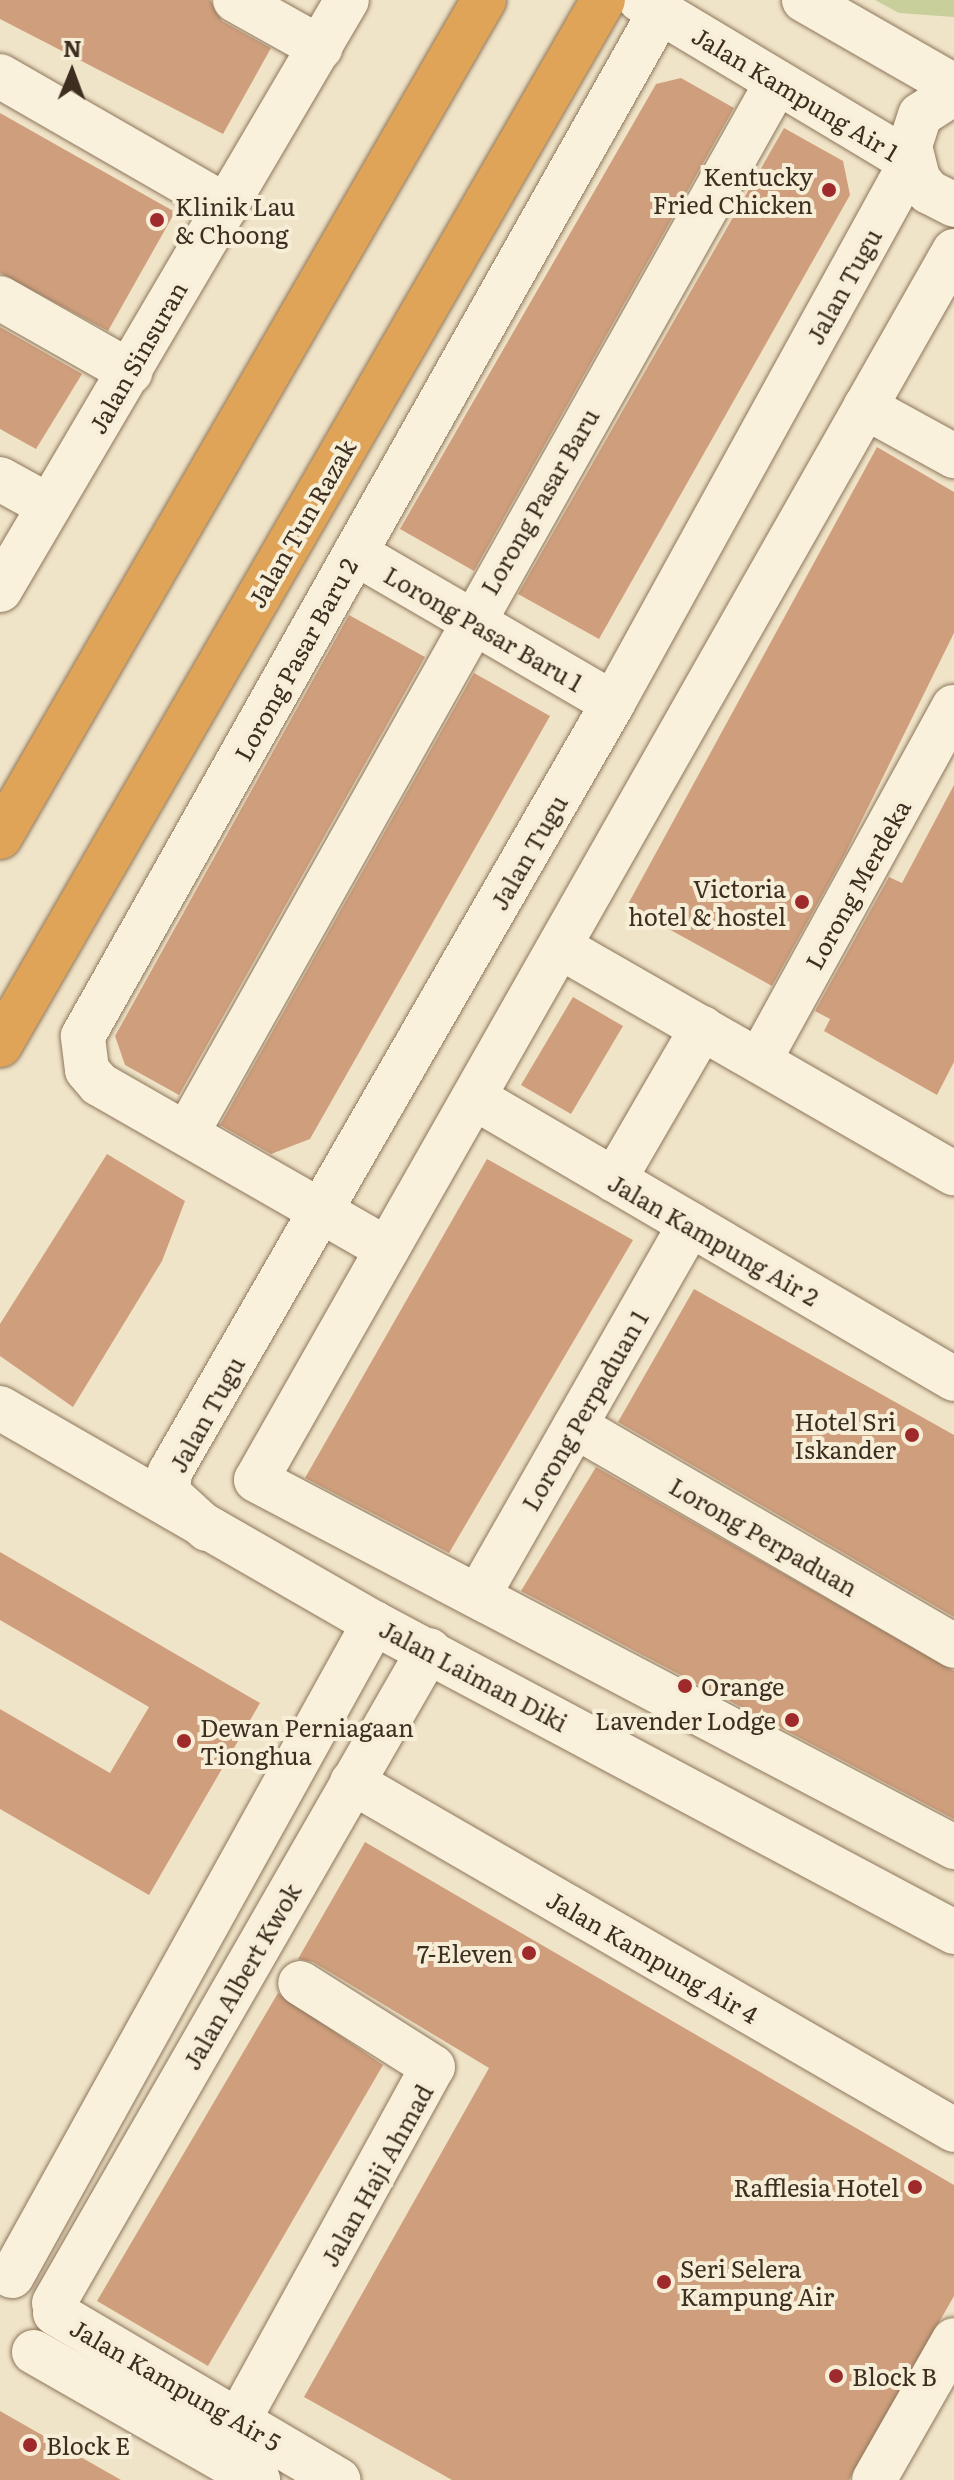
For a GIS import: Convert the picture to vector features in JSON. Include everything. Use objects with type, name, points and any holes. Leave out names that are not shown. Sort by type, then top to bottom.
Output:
[{"type":"highway","points":[[0,837],[484,0]]},
{"type":"highway","points":[[374,195],[518,0]]},
{"type":"highway","name":"Jalan Tun Razak","points":[[0,1045],[603,0]]},
{"type":"street","points":[[235,0],[321,48]]},
{"type":"street","name":"Jalan Sinsuran","points":[[0,590],[347,0]]},
{"type":"street","points":[[804,0],[954,86]]},
{"type":"street","name":"Jalan Kampung Air 1","points":[[650,6],[911,162]]},
{"type":"street","name":"Lorong Pasar Baru 2","points":[[387,1249],[99,1084],[87,1070],[83,1036],[355,553],[650,6]]},
{"type":"street","points":[[0,76],[226,206]]},
{"type":"street","name":"Lorong Pasar Baru","points":[[187,1133],[471,621],[777,82]]},
{"type":"street","name":"Jalan Tugu","points":[[207,1529],[168,1493],[170,1472],[323,1213],[613,703],[911,162],[910,146],[920,115],[954,93]]},
{"type":"street","points":[[911,162],[929,192],[954,205]]},
{"type":"street","points":[[954,251],[562,948],[256,1480],[954,1847]]},
{"type":"street","points":[[0,298],[130,372]]},
{"type":"street","points":[[865,407],[954,456]]},
{"type":"street","points":[[0,479],[49,506]]},
{"type":"street","name":"Lorong Pasar Baru 1","points":[[355,553],[613,703]]},
{"type":"street","name":"Lorong Merdeka","points":[[759,1061],[954,707]]},
{"type":"street","points":[[562,948],[954,1173]]},
{"type":"street","points":[[614,1180],[702,1028]]},
{"type":"street","name":"Jalan Kampung Air 2","points":[[475,1098],[954,1379]]},
{"type":"street","name":"Lorong Perpaduan 1","points":[[478,1596],[690,1224]]},
{"type":"street","name":"Jalan Laiman Diki","points":[[0,1408],[374,1623],[954,1932]]},
{"type":"street","name":"Lorong Perpaduan","points":[[575,1426],[954,1646]]},
{"type":"street","points":[[6,2278],[374,1623]]},
{"type":"street","name":"Jalan Albert Kwok","points":[[17,2352],[50,2336],[55,2308],[429,1650]]},
{"type":"street","name":"Jalan Kampung Air 4","points":[[352,1782],[954,2130]]},
{"type":"street","name":"Jalan Haji Ahmad","points":[[238,2421],[433,2067],[300,1983]]},
{"type":"street","name":"Jalan Kampung Air 5","points":[[6,2278],[38,2282],[55,2308],[338,2480]]},
{"type":"street","points":[[874,2480],[954,2340]]},
{"type":"street","points":[[17,2352],[247,2477]]},
{"type":"green space","points":[[875,0],[954,0],[954,17],[899,13]]},
{"type":"building","points":[[0,0],[210,0],[222,21],[271,48],[223,134],[0,19]]},
{"type":"building","points":[[681,78],[734,108],[474,571],[400,529],[656,84]]},
{"type":"building","points":[[0,113],[175,212],[108,331],[0,273]]},
{"type":"building","points":[[784,128],[843,161],[850,195],[599,639],[518,594]]},
{"type":"building","points":[[0,327],[82,374],[36,449],[0,429]]},
{"type":"building","points":[[877,447],[954,492],[954,633],[845,854],[772,986],[627,906]]},
{"type":"building","points":[[349,615],[425,657],[179,1095],[125,1065],[115,1036]]},
{"type":"building","points":[[474,673],[550,716],[310,1139],[271,1154],[220,1125]]},
{"type":"building","points":[[954,785],[954,1062],[937,1095],[824,1031],[830,1019],[815,1011],[889,877],[902,883]]},
{"type":"building","points":[[573,997],[623,1026],[571,1114],[521,1085]]},
{"type":"building","points":[[107,1154],[185,1201],[162,1261],[73,1407],[0,1356],[0,1324]]},
{"type":"building","points":[[487,1159],[633,1240],[449,1553],[305,1478]]},
{"type":"building","points":[[694,1289],[954,1435],[954,1617],[618,1422]]},
{"type":"building","points":[[596,1467],[954,1671],[954,1819],[521,1591]]},
{"type":"building","name":"Dewan Perniagaan Tionghua","points":[[0,1552],[260,1703],[149,1895],[0,1809],[0,1709],[110,1773],[149,1707],[0,1620]]},
{"type":"building","points":[[365,1842],[954,2185],[954,2296],[849,2480],[452,2480],[304,2397],[489,2068],[313,1962],[298,1959]]},
{"type":"building","points":[[278,1993],[383,2065],[208,2366],[97,2301]]},
{"type":"building","name":"Block E","points":[[0,2411],[121,2480],[0,2480]]},
{"type":"place","name":"Kentucky Fried Chicken","points":[[829,190]]},
{"type":"place","name":"Klinik Lau & Choong","points":[[157,220]]},
{"type":"place","name":"Victoria hotel & hostel","points":[[802,902]]},
{"type":"place","name":"Hotel Sri Iskander","points":[[912,1435]]},
{"type":"place","name":"Orange","points":[[685,1686]]},
{"type":"place","name":"Lavender Lodge","points":[[792,1720]]},
{"type":"place","name":"Dewan Perniagaan Tionghua","points":[[184,1741]]},
{"type":"place","name":"7-Eleven","points":[[529,1953]]},
{"type":"place","name":"Rafflesia Hotel","points":[[915,2187]]},
{"type":"place","name":"Seri Selera Kampung Air","points":[[664,2282]]},
{"type":"place","name":"Block B","points":[[836,2376]]},
{"type":"place","name":"Block E","points":[[30,2445]]}]
